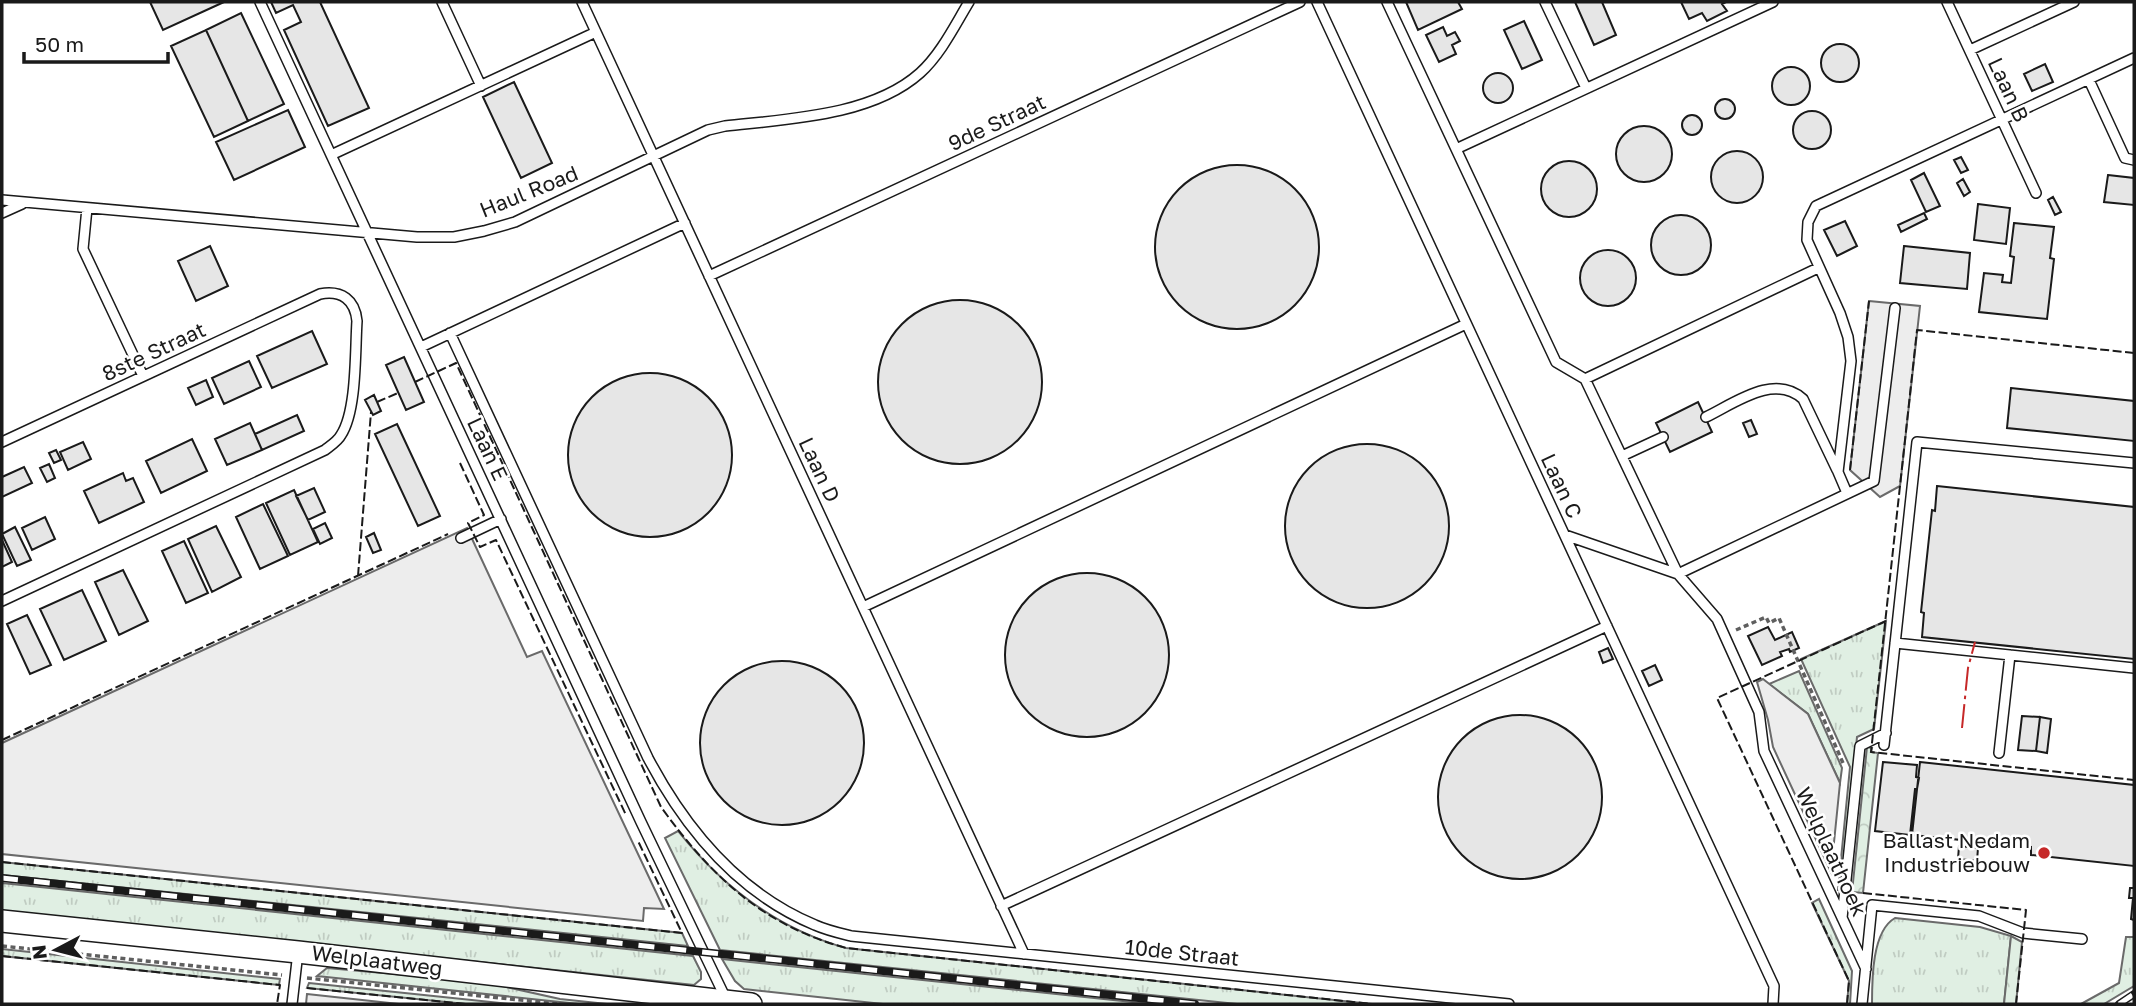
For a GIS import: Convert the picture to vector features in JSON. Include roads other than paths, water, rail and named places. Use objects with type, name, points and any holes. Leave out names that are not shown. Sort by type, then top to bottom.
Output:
[{"type":"street","name":"Welplaatweg","points":[[2,921],[298,952],[655,999],[751,1004]]},
{"type":"lane","name":"Laan E","points":[[260,2],[727,1001]]},
{"type":"lane","points":[[442,2],[481,86]]},
{"type":"lane","name":"Laan D","points":[[582,2],[657,155],[709,276],[1024,954]]},
{"type":"lane","name":"Haul Road","points":[[2,200],[368,234],[454,237],[484,231],[515,222],[708,130],[837,111],[890,95],[921,72],[970,2]]},
{"type":"lane","name":"9de Straat","points":[[709,276],[1300,2]]},
{"type":"lane","name":"Laan C","points":[[1317,2],[1774,986],[1773,1004]]},
{"type":"lane","points":[[1387,2],[1556,362],[1585,379],[1818,268]]},
{"type":"lane","points":[[1545,2],[1587,88]]},
{"type":"lane","points":[[1456,149],[1773,2]]},
{"type":"lane","name":"Laan B","points":[[1947,2],[2036,193]]},
{"type":"lane","points":[[1970,50],[2074,2]]},
{"type":"lane","points":[[331,155],[596,32]]},
{"type":"lane","points":[[1838,472],[1851,360],[1848,337],[1840,313],[1810,249],[1806,232],[1816,206],[2134,58]]},
{"type":"lane","points":[[2089,79],[2125,158],[2134,160]]},
{"type":"lane","points":[[2,214],[24,203]]},
{"type":"lane","points":[[87,208],[83,249],[144,376]]},
{"type":"lane","points":[[421,347],[685,223]]},
{"type":"lane","name":"8ste Straat","points":[[2,442],[320,294],[344,297],[356,310],[352,401],[341,437],[325,450],[2,601]]},
{"type":"lane","points":[[1565,535],[1678,574],[1874,481],[1895,308]]},
{"type":"lane","points":[[863,607],[1466,324]]},
{"type":"lane","name":"10de Straat","points":[[450,334],[663,786],[695,834],[722,863],[748,886],[793,915],[817,926],[851,936],[1509,1004]]},
{"type":"lane","name":"Welplaathoek","points":[[1585,379],[1678,574],[1717,619],[1759,712],[1765,751],[1866,969]]},
{"type":"lane","points":[[1706,417],[1764,390],[1785,388],[1795,393],[1808,409],[1847,494]]},
{"type":"lane","points":[[1622,456],[1663,437]]},
{"type":"lane","points":[[1884,745],[1916,442],[2134,463]]},
{"type":"lane","points":[[461,538],[501,519]]},
{"type":"lane","points":[[1001,906],[1607,626]]},
{"type":"lane","points":[[1895,643],[2134,668]]},
{"type":"lane","points":[[1999,753],[2010,655]]},
{"type":"lane","points":[[1842,919],[1860,746],[1885,733]]},
{"type":"lane","name":"Welplaathoek","points":[[1862,1004],[1872,905],[1979,916],[2023,933],[2082,939]]},
{"type":"lane","points":[[292,1004],[298,952]]},
{"type":"railway","points":[[2,878],[1195,1004]]},
{"type":"railway","points":[[2119,1004],[2134,994]]},
{"type":"place","name":"Ballast Nedam Industriebouw","points":[[2044,853]]}]
